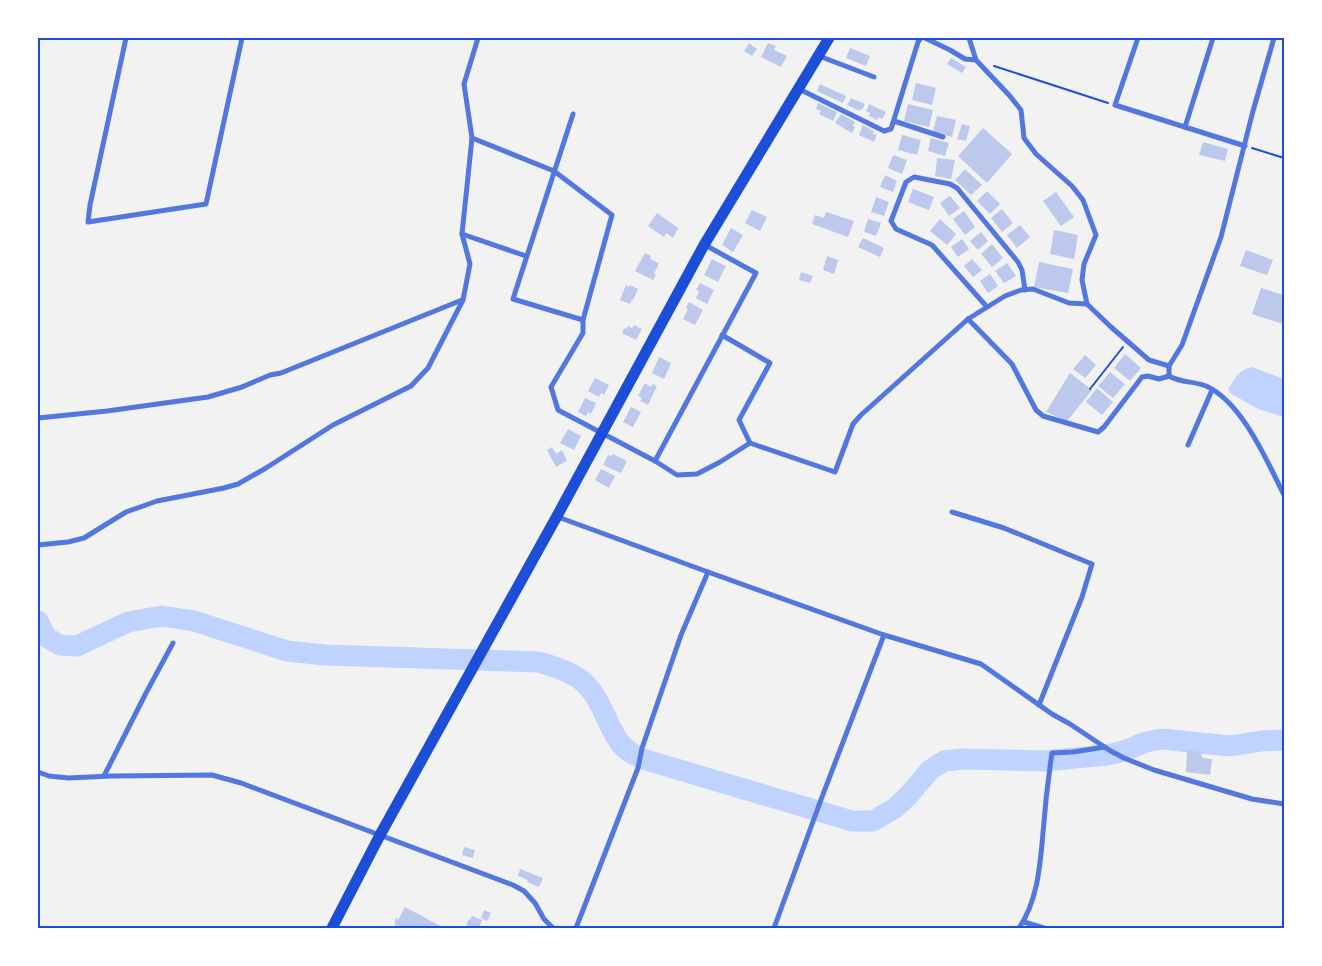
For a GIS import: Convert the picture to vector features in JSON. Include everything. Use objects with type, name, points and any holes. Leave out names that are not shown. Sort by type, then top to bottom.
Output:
[{"type":"highway","points":[[332,928],[380,835],[469,677],[704,245],[829,38]]},
{"type":"street","points":[[126,38],[88,222],[206,204],[242,38]]},
{"type":"street","points":[[38,545],[68,542],[84,538],[126,512],[157,501],[238,484],[333,425],[411,386],[428,368],[463,300],[470,264],[462,234],[472,138],[464,84],[478,38]]},
{"type":"street","points":[[799,89],[884,131],[891,129],[918,42],[921,38]]},
{"type":"street","points":[[925,38],[936,42],[965,59],[976,60]]},
{"type":"street","points":[[969,38],[976,60],[1009,95],[1020,110],[1024,138],[1036,154],[1072,186],[1084,200],[1096,235],[1084,264],[1082,280],[1087,304],[1111,328],[1150,360],[1169,366]]},
{"type":"street","points":[[1138,38],[1115,105],[1245,146]]},
{"type":"street","points":[[1185,127],[1213,38]]},
{"type":"street","points":[[1169,376],[1169,366],[1182,345],[1218,246],[1274,38]]},
{"type":"street","points":[[818,56],[874,77]]},
{"type":"street","points":[[573,114],[513,299],[583,320]]},
{"type":"street","points":[[894,121],[943,137]]},
{"type":"street","points":[[472,138],[554,171],[612,215],[583,320],[583,333],[551,387],[558,410],[602,432],[677,475],[697,474],[750,443]]},
{"type":"street","points":[[987,307],[932,245],[896,229],[891,222],[906,182],[914,177],[950,184],[957,188],[1018,262],[1022,270],[1026,290]]},
{"type":"street","points":[[462,234],[526,256]]},
{"type":"street","points":[[655,461],[756,273],[704,245]]},
{"type":"street","points":[[722,336],[770,363],[739,420],[750,443],[835,472],[853,424],[968,319],[1005,296],[1021,290],[1033,289],[1069,303],[1087,304]]},
{"type":"street","points":[[38,418],[107,411],[208,397],[242,387],[270,375],[281,373],[463,300]]},
{"type":"street","points":[[968,319],[1012,364],[1036,410],[1042,416],[1098,432],[1104,427],[1142,377],[1148,376],[1159,379],[1169,376],[1177,381],[1205,385],[1222,395],[1251,430],[1284,495]]},
{"type":"street","points":[[1188,444],[1212,390]]},
{"type":"street","points":[[952,512],[1004,528],[1092,564],[1082,597],[1039,705]]},
{"type":"street","points":[[557,516],[884,635],[981,664],[1052,714],[1124,758],[1154,770],[1252,799],[1284,804]]},
{"type":"street","points":[[576,928],[638,768],[642,748],[681,636],[708,572]]},
{"type":"street","points":[[774,928],[884,635]]},
{"type":"street","points":[[104,776],[173,643]]},
{"type":"street","points":[[1020,928],[1034,897],[1040,871],[1052,752],[1107,749]]},
{"type":"street","points":[[38,772],[48,776],[68,778],[212,775],[241,783],[512,884],[524,891],[536,903],[544,919],[553,928]]},
{"type":"street","points":[[1024,922],[1044,928]]},
{"type":"path","points":[[994,66],[1115,105]]},
{"type":"path","points":[[1245,146],[1284,158]]},
{"type":"path","points":[[1090,389],[1128,341]]},
{"type":"water","points":[[1252,367],[1284,379],[1284,417],[1258,409],[1230,393],[1228,389],[1238,375]]},
{"type":"building","points":[[749,43],[757,49],[752,56],[744,51]]},
{"type":"building","points":[[768,43],[776,46],[774,50],[787,56],[781,67],[761,57]]},
{"type":"building","points":[[850,48],[870,56],[866,66],[846,58]]},
{"type":"building","points":[[951,58],[966,67],[962,73],[947,64]]},
{"type":"building","points":[[916,83],[936,88],[932,105],[912,100]]},
{"type":"building","points":[[820,84],[846,96],[843,103],[817,91]]},
{"type":"building","points":[[851,98],[865,104],[862,110],[860,109],[860,111],[847,105]]},
{"type":"building","points":[[818,103],[837,112],[833,121],[819,114],[821,111],[816,109]]},
{"type":"building","points":[[869,104],[886,112],[882,119],[878,117],[877,120],[869,116],[870,113],[866,111]]},
{"type":"building","points":[[908,104],[933,110],[929,127],[904,121]]},
{"type":"building","points":[[841,114],[855,122],[852,133],[835,123]]},
{"type":"building","points":[[937,116],[956,120],[952,137],[933,132]]},
{"type":"building","points":[[962,124],[970,126],[966,141],[957,139]]},
{"type":"building","points":[[863,125],[874,131],[873,134],[877,135],[874,142],[859,135]]},
{"type":"building","points":[[983,128],[1012,154],[987,183],[958,156]]},
{"type":"building","points":[[902,135],[921,140],[917,155],[898,150]]},
{"type":"building","points":[[931,138],[949,143],[945,156],[928,151]]},
{"type":"building","points":[[1203,142],[1228,149],[1225,161],[1199,155]]},
{"type":"building","points":[[893,155],[907,160],[902,174],[888,168]]},
{"type":"building","points":[[937,158],[955,160],[951,179],[935,176]]},
{"type":"building","points":[[965,169],[982,185],[971,195],[955,180]]},
{"type":"building","points":[[885,175],[897,181],[893,192],[880,187]]},
{"type":"building","points":[[913,189],[934,197],[929,210],[908,202]]},
{"type":"building","points":[[987,191],[1000,204],[990,214],[977,201]]},
{"type":"building","points":[[1056,192],[1074,217],[1061,226],[1043,201]]},
{"type":"building","points":[[950,196],[960,208],[949,216],[940,203]]},
{"type":"building","points":[[876,197],[889,202],[884,216],[871,212]]},
{"type":"building","points":[[1002,209],[1013,223],[1002,232],[991,218]]},
{"type":"building","points":[[752,210],[767,217],[760,231],[745,223]]},
{"type":"building","points":[[964,211],[975,227],[965,235],[953,219]]},
{"type":"building","points":[[826,212],[854,221],[848,237],[812,224],[815,215],[824,218]]},
{"type":"building","points":[[657,213],[678,228],[673,238],[666,233],[664,237],[648,226]]},
{"type":"building","points":[[868,219],[881,223],[876,236],[864,232]]},
{"type":"building","points":[[940,219],[956,234],[947,245],[930,231]]},
{"type":"building","points":[[1020,225],[1030,237],[1017,248],[1007,235]]},
{"type":"building","points":[[731,228],[743,235],[733,252],[722,245]]},
{"type":"building","points":[[1054,230],[1078,235],[1074,259],[1050,254]]},
{"type":"building","points":[[981,232],[988,241],[978,250],[970,241]]},
{"type":"building","points":[[863,238],[884,248],[880,257],[858,247]]},
{"type":"building","points":[[962,239],[969,249],[958,257],[951,247]]},
{"type":"building","points":[[992,244],[1003,258],[992,267],[981,254]]},
{"type":"building","points":[[1246,250],[1273,260],[1267,275],[1240,266]]},
{"type":"building","points":[[645,253],[651,256],[650,259],[659,263],[653,280],[635,271]]},
{"type":"building","points":[[827,256],[838,260],[834,274],[823,270]]},
{"type":"building","points":[[712,259],[726,266],[718,282],[704,275]]},
{"type":"building","points":[[972,259],[982,270],[973,277],[964,266]]},
{"type":"building","points":[[1039,262],[1073,269],[1068,293],[1034,287]]},
{"type":"building","points":[[1007,263],[1016,276],[1004,283],[995,271]]},
{"type":"building","points":[[801,272],[813,276],[810,283],[799,280]]},
{"type":"building","points":[[990,274],[998,286],[988,293],[980,281]]},
{"type":"building","points":[[700,283],[714,290],[707,304],[696,298],[699,291],[696,290]]},
{"type":"building","points":[[626,285],[638,289],[630,304],[620,300]]},
{"type":"building","points":[[1261,288],[1284,295],[1283,324],[1252,314]]},
{"type":"building","points":[[689,302],[703,310],[695,325],[683,319]]},
{"type":"building","points":[[634,325],[642,329],[636,340],[622,333],[624,328],[626,329],[628,326],[632,328]]},
{"type":"building","points":[[1125,354],[1141,368],[1130,381],[1114,368]]},
{"type":"building","points":[[1085,355],[1096,365],[1085,378],[1073,369]]},
{"type":"building","points":[[659,357],[671,363],[664,379],[652,373]]},
{"type":"building","points":[[1110,372],[1125,384],[1113,398],[1098,386]]},
{"type":"building","points":[[1070,373],[1092,390],[1067,421],[1046,412]]},
{"type":"building","points":[[595,378],[609,385],[604,395],[601,393],[599,397],[588,391]]},
{"type":"building","points":[[645,383],[651,387],[653,384],[657,386],[648,405],[640,401],[642,398],[638,396]]},
{"type":"building","points":[[1097,388],[1113,402],[1102,415],[1086,402]]},
{"type":"building","points":[[585,398],[596,403],[591,414],[588,412],[586,416],[578,412]]},
{"type":"building","points":[[631,407],[641,412],[633,427],[623,422]]},
{"type":"building","points":[[568,429],[581,436],[574,450],[560,443]]},
{"type":"building","points":[[552,447],[556,454],[562,450],[567,461],[556,467],[547,450]]},
{"type":"building","points":[[613,454],[627,461],[621,473],[603,465],[608,455],[612,456]]},
{"type":"building","points":[[601,469],[615,476],[609,488],[595,480]]},
{"type":"building","points":[[1187,750],[1201,752],[1202,758],[1212,759],[1210,775],[1186,772]]},
{"type":"building","points":[[464,847],[475,850],[473,858],[462,855]]},
{"type":"building","points":[[520,869],[543,878],[539,887],[518,876]]},
{"type":"building","points":[[405,907],[444,928],[393,928],[396,924],[394,923],[396,918],[398,920]]},
{"type":"building","points":[[484,910],[491,913],[487,921],[481,918]]},
{"type":"building","points":[[472,916],[482,920],[479,928],[469,928],[466,925]]},
{"type":"waterway","points":[[38,621],[46,637],[60,645],[77,646],[128,622],[162,616],[194,621],[287,651],[325,655],[538,662],[555,667],[581,680],[594,694],[620,743],[635,755],[646,760],[852,821],[873,821],[895,808],[930,770],[944,761],[963,759],[1044,761],[1107,755],[1124,751],[1146,742],[1162,739],[1230,746],[1261,741],[1284,740]]}]
